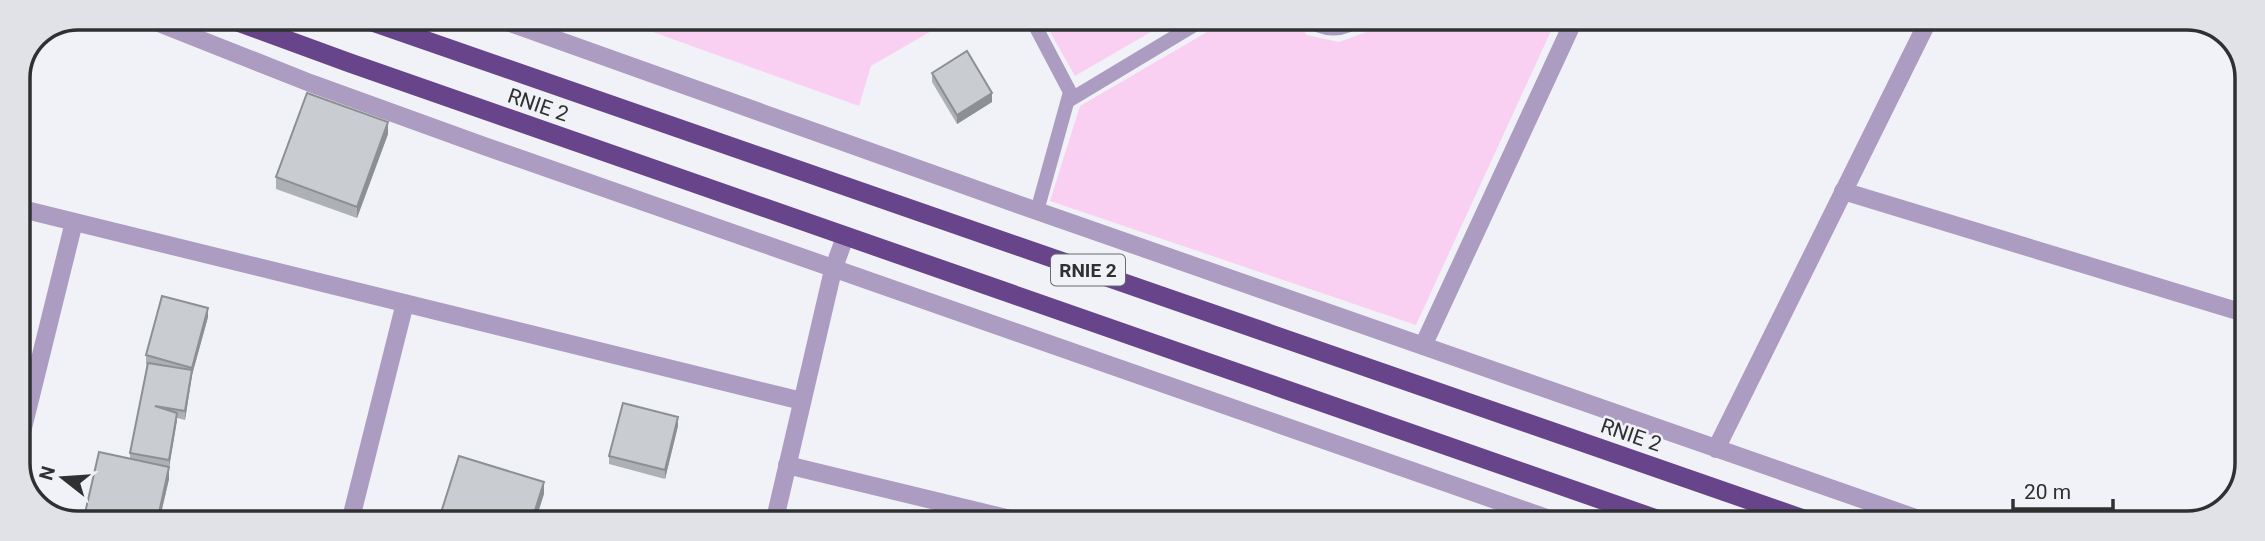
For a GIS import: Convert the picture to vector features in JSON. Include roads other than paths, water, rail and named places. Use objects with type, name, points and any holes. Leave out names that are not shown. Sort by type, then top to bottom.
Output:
[{"type":"highway","name":"RNIE 2","points":[[259,30],[1633,511]]},
{"type":"highway","name":"RNIE 2","points":[[396,30],[1780,511]]},
{"type":"street","points":[[176,30],[310,83],[833,270],[1526,511]]},
{"type":"street","points":[[530,30],[1037,211],[1895,511]]},
{"type":"street","points":[[1423,346],[1569,30]]},
{"type":"street","points":[[1716,449],[1924,30]]},
{"type":"street","points":[[1843,191],[2235,310]]},
{"type":"street","points":[[30,211],[802,401]]},
{"type":"street","points":[[30,400],[74,222]]},
{"type":"street","points":[[777,511],[833,270],[845,237]]},
{"type":"street","points":[[353,511],[405,303]]},
{"type":"street","points":[[787,465],[977,511]]},
{"type":"lane","points":[[1037,30],[1070,92],[1037,211]]},
{"type":"lane","points":[[1068,101],[1186,30]]}]
